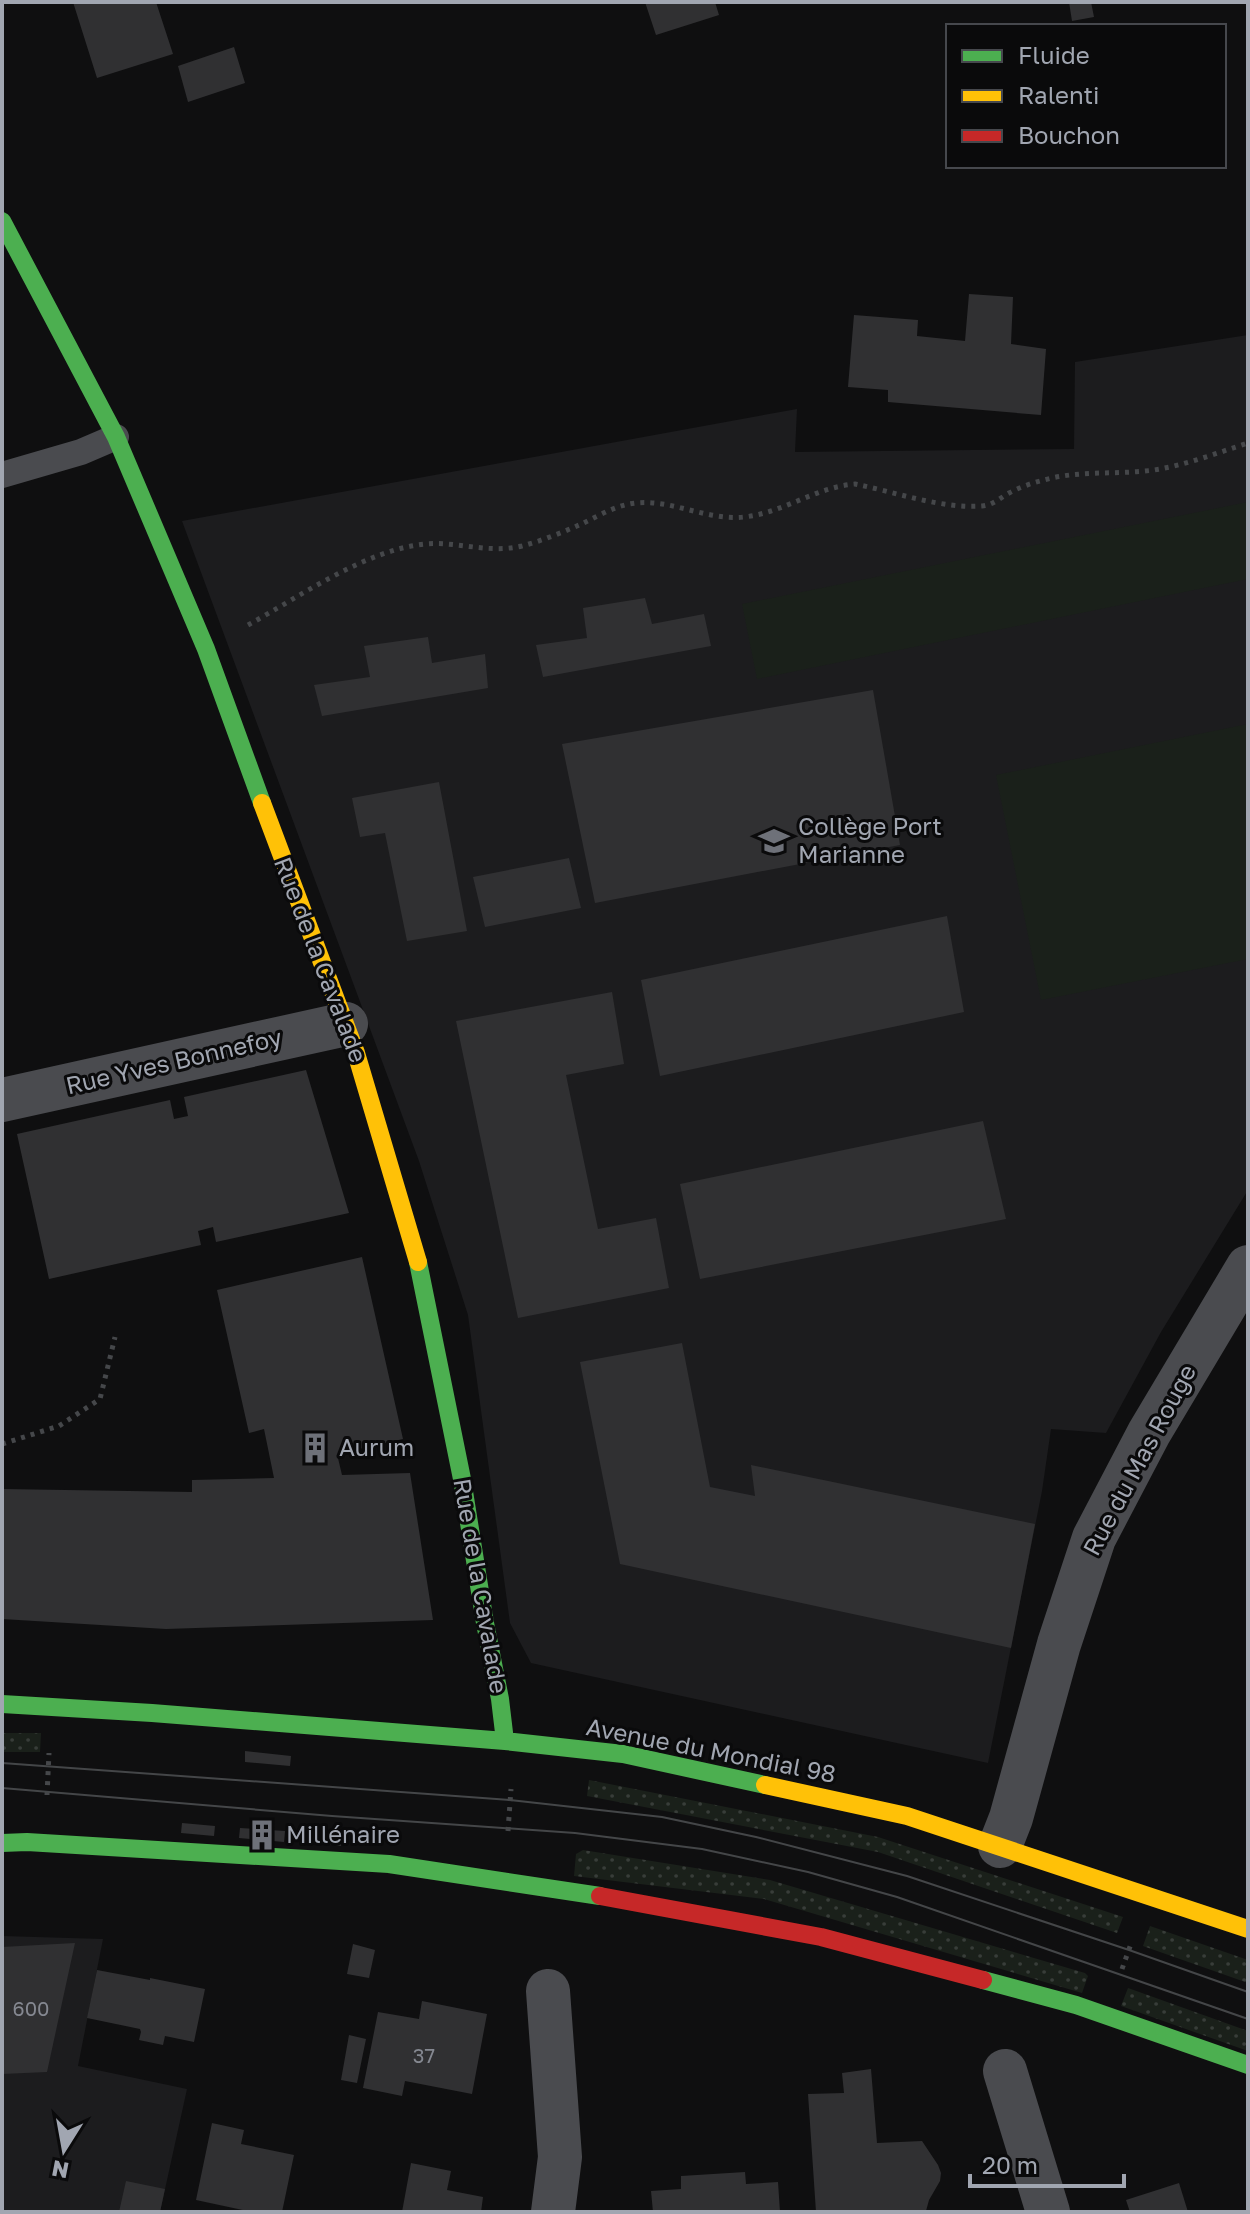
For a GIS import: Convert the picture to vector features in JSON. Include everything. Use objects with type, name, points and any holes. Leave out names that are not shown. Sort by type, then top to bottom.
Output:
[{"type":"main road","name":"Rue de la Cavalade","points":[[2,221],[116,437],[206,649],[356,1053],[419,1264],[462,1479],[505,1741]]},
{"type":"main road","name":"Avenue du Mondial 98","points":[[2,1704],[505,1741],[623,1754],[907,1816],[1248,1929]]},
{"type":"main road","points":[[2,1843],[389,1864],[556,1888],[821,1937],[1108,2015],[1248,2065]]},
{"type":"street","name":"Rue Yves Bonnefoy","points":[[2,1100],[346,1024]]},
{"type":"street","name":"Rue du Mas Rouge","points":[[1000,1846],[1094,1538],[1149,1433],[1248,1267]]},
{"type":"street","points":[[548,1991],[560,2157],[553,2212]]},
{"type":"street","points":[[1005,2071],[1048,2212]]},
{"type":"lane","points":[[2,475],[81,452],[116,437]]},
{"type":"path","points":[[206,649],[368,559],[397,549],[427,544],[503,549],[556,534],[616,508],[639,502],[713,516],[744,517],[809,495],[855,484],[926,500],[980,506],[1043,480],[1151,470],[1192,462],[1248,443]]},
{"type":"path","points":[[2,1444],[59,1426],[100,1399],[115,1337]]},
{"type":"path","points":[[47,1803],[49,1745]]},
{"type":"path","points":[[507,1840],[511,1780]]},
{"type":"path","points":[[1108,2015],[1148,1894]]},
{"type":"shaded area","name":"Collège Port Marianne","points":[[1248,335],[1248,1190],[1161,1332],[1106,1433],[1051,1429],[1042,1491],[988,1763],[531,1663],[510,1623],[468,1315],[419,1161],[182,521],[797,409],[795,452],[1074,449],[1075,362]]},
{"type":"shaded area","points":[[1248,502],[1248,579],[757,679],[742,604]]},
{"type":"shaded area","points":[[1248,724],[1248,959],[1041,1000],[996,775]]},
{"type":"shaded area","points":[[2,1733],[41,1733],[40,1752],[2,1752]]},
{"type":"shaded area","points":[[589,1780],[878,1837],[1123,1917],[1117,1933],[878,1852],[587,1796]]},
{"type":"shaded area","points":[[583,1850],[770,1880],[1088,1976],[1082,1993],[764,1899],[574,1876],[576,1854]]},
{"type":"shaded area","points":[[1150,1926],[1248,1960],[1248,1983],[1143,1946]]},
{"type":"shaded area","points":[[2,1936],[103,1939],[78,2066],[187,2089],[160,2212],[2,2212]]},
{"type":"shaded area","points":[[1128,1988],[1248,2031],[1248,2051],[1121,2006]]},
{"type":"building","points":[[73,2],[156,2],[173,54],[97,78]]},
{"type":"building","points":[[645,2],[715,2],[719,15],[656,35]]},
{"type":"building","points":[[1069,2],[1091,2],[1094,17],[1072,21]]},
{"type":"building","points":[[234,47],[245,83],[188,102],[178,66]]},
{"type":"building","points":[[969,294],[1013,297],[1011,344],[1046,349],[1041,415],[888,402],[888,390],[848,387],[854,315],[918,320],[917,336],[965,341]]},
{"type":"building","points":[[645,598],[652,624],[704,614],[711,646],[543,677],[536,645],[587,638],[583,608]]},
{"type":"building","points":[[428,637],[432,663],[485,654],[488,688],[322,716],[314,685],[370,677],[364,646]]},
{"type":"building","points":[[873,690],[900,845],[595,903],[562,744]]},
{"type":"building","points":[[439,782],[467,931],[407,941],[385,833],[360,837],[352,798]]},
{"type":"building","points":[[569,858],[581,908],[485,927],[473,877]]},
{"type":"building","points":[[947,916],[964,1012],[660,1076],[641,980]]},
{"type":"building","points":[[612,992],[624,1064],[566,1075],[598,1229],[656,1218],[669,1288],[518,1318],[456,1021]]},
{"type":"building","points":[[306,1070],[349,1213],[216,1242],[213,1227],[198,1231],[201,1245],[49,1279],[17,1134],[170,1100],[174,1119],[188,1116],[184,1097]]},
{"type":"building","points":[[983,1121],[1006,1219],[700,1279],[680,1184]]},
{"type":"building","name":"Aurum","points":[[362,1257],[403,1439],[337,1454],[342,1475],[410,1473],[433,1620],[166,1629],[2,1619],[2,1489],[192,1492],[192,1480],[274,1478],[264,1429],[249,1433],[217,1290]]},
{"type":"building","points":[[682,1343],[710,1487],[755,1496],[751,1465],[1035,1524],[1011,1648],[620,1564],[580,1362]]},
{"type":"building","name":"Millénaire","points":[[245,1751],[291,1756],[290,1766],[245,1762]]},
{"type":"building","name":"Millénaire","points":[[182,1823],[215,1826],[214,1836],[181,1833]]},
{"type":"building","name":"Millénaire","points":[[240,1828],[285,1831],[284,1842],[239,1838]]},
{"type":"building","name":"Millénaire","points":[[307,1834],[342,1836],[341,1846],[306,1842]]},
{"type":"building","points":[[75,1943],[47,2072],[2,2074],[2,1947]]},
{"type":"building","points":[[353,1944],[375,1950],[369,1978],[347,1974]]},
{"type":"building","points":[[97,1970],[205,1989],[194,2042],[165,2036],[163,2045],[139,2040],[140,2029],[87,2018]]},
{"type":"building","points":[[422,2001],[487,2014],[472,2094],[405,2081],[402,2096],[363,2088],[378,2012],[419,2019]]},
{"type":"building","points":[[349,2035],[366,2039],[357,2083],[341,2080]]},
{"type":"building","points":[[871,2069],[877,2143],[922,2141],[938,2165],[940,2181],[926,2211],[816,2212],[808,2094],[844,2093],[842,2073]]},
{"type":"building","points":[[212,2123],[244,2130],[241,2144],[294,2155],[282,2212],[252,2212],[196,2200]]},
{"type":"building","points":[[411,2163],[451,2171],[447,2190],[483,2197],[481,2212],[402,2212]]},
{"type":"building","points":[[745,2172],[746,2184],[778,2182],[780,2212],[653,2212],[651,2191],[681,2189],[681,2176]]},
{"type":"building","points":[[126,2181],[165,2189],[160,2212],[119,2212]]},
{"type":"building","points":[[1179,2183],[1188,2212],[1130,2212],[1126,2200]]},
{"type":"tram line","points":[[2,1763],[510,1800],[662,1817],[756,1837],[907,1876],[1248,1992]]},
{"type":"tram line","points":[[2,1788],[575,1833],[702,1849],[808,1872],[897,1897],[1248,2019]]},
{"type":"traffic: fast","points":[[2,221],[116,437],[206,649],[262,803]]},
{"type":"traffic: fast","points":[[418,1262],[462,1479],[505,1741]]},
{"type":"traffic: fast","points":[[2,1704],[505,1741],[623,1754],[765,1785]]},
{"type":"traffic: fast","points":[[2,1843],[389,1864],[600,1896]]},
{"type":"traffic: fast","points":[[983,1980],[1076,2005],[1248,2065]]},
{"type":"traffic: slow","points":[[262,803],[356,1053],[418,1262]]},
{"type":"traffic: slow","points":[[765,1785],[907,1816],[1248,1929]]},
{"type":"traffic: jam","points":[[600,1896],[821,1937],[983,1980]]},
{"type":"place","name":"Collège Port Marianne","points":[[774,841]]},
{"type":"place","name":"Aurum","points":[[315,1448]]},
{"type":"place","name":"Millénaire","points":[[262,1835]]}]
